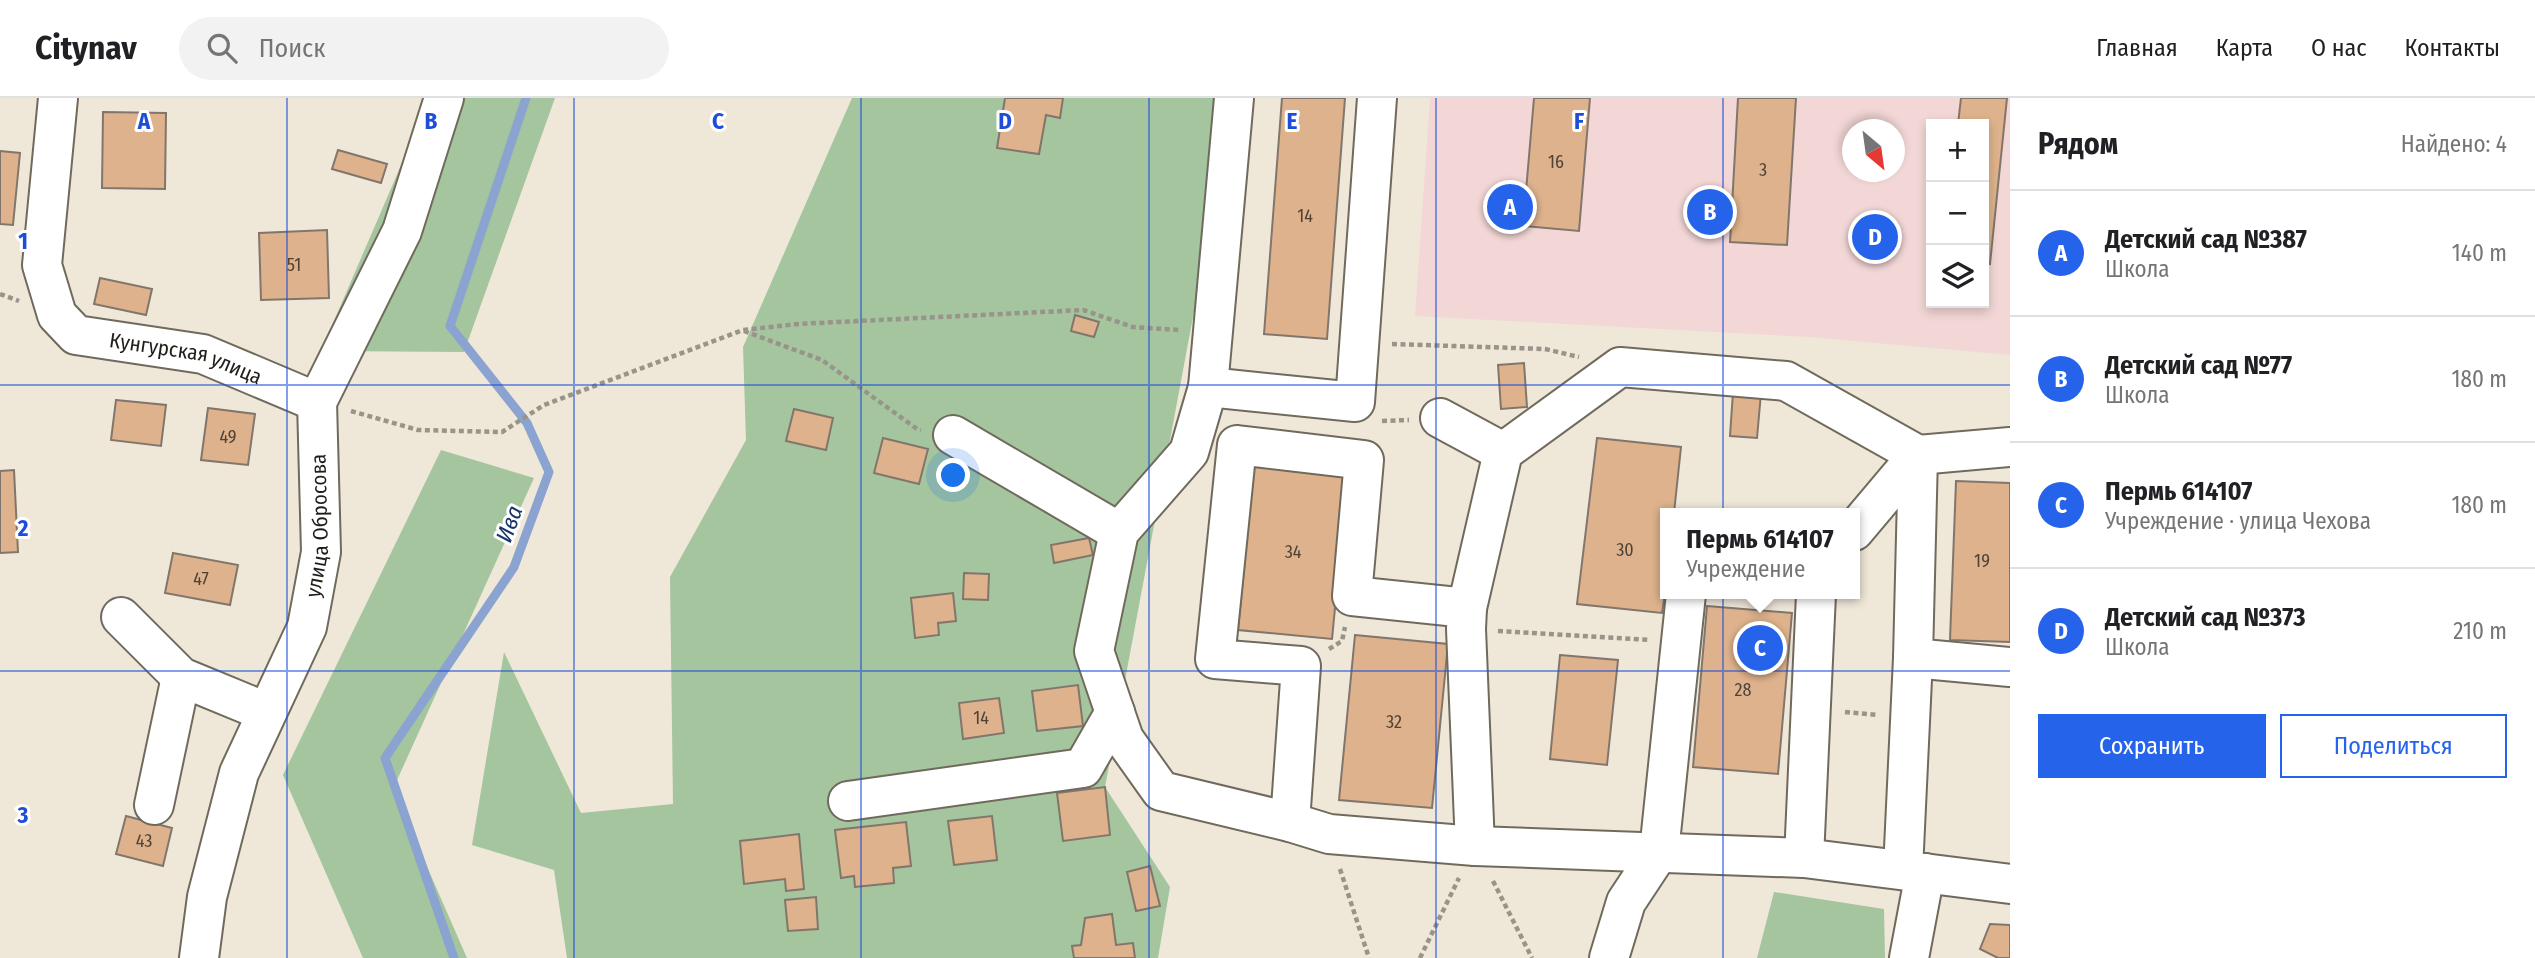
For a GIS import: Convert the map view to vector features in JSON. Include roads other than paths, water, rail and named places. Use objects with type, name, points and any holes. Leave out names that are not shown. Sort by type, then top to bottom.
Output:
[{"type":"street","name":"Кунгурская улица","points":[[58,98],[42,265],[57,315],[76,335],[203,354],[317,402]]},
{"type":"street","name":"улица Обросова","points":[[199,958],[206,897],[239,773],[307,627],[321,552],[317,402],[402,231],[444,98]]},
{"type":"street","points":[[1234,98],[1208,387],[1189,452],[1119,532],[1094,651],[1124,739],[1161,791],[1329,834],[1475,846],[1804,858],[2010,884]]},
{"type":"street","points":[[1208,387],[1355,402],[1377,98]]},
{"type":"street","points":[[1475,846],[1466,618],[1503,452],[1620,367],[1786,381],[1918,455],[2010,447]]},
{"type":"street","points":[[1440,418],[1503,452]]},
{"type":"street","points":[[935,432],[1119,532]]},
{"type":"street","points":[[1290,822],[1301,666],[1215,659],[1237,445],[1364,460],[1352,596],[1466,618]]},
{"type":"street","points":[[1860,524],[1918,455]]},
{"type":"street","points":[[1909,958],[1914,871],[1910,718],[1918,455]]},
{"type":"street","points":[[1609,958],[1626,902],[1659,852],[1686,599]]},
{"type":"street","points":[[1804,858],[1816,599]]},
{"type":"street","points":[[121,617],[181,677],[266,712]]},
{"type":"street","points":[[1913,658],[2010,667]]},
{"type":"street","points":[[154,805],[181,677]]},
{"type":"street","points":[[848,801],[1083,768],[1115,712]]},
{"type":"waterway","name":"Ива","points":[[454,958],[385,758],[514,567],[549,472],[527,423],[450,326],[526,98]]},
{"type":"place","name":"Детский сад №387","points":[[1510,207]]},
{"type":"place","name":"Детский сад №77","points":[[1710,212]]},
{"type":"place","name":"Детский сад №373","points":[[1875,237]]},
{"type":"place","name":"Пермь 614107","points":[[1760,648]]}]
